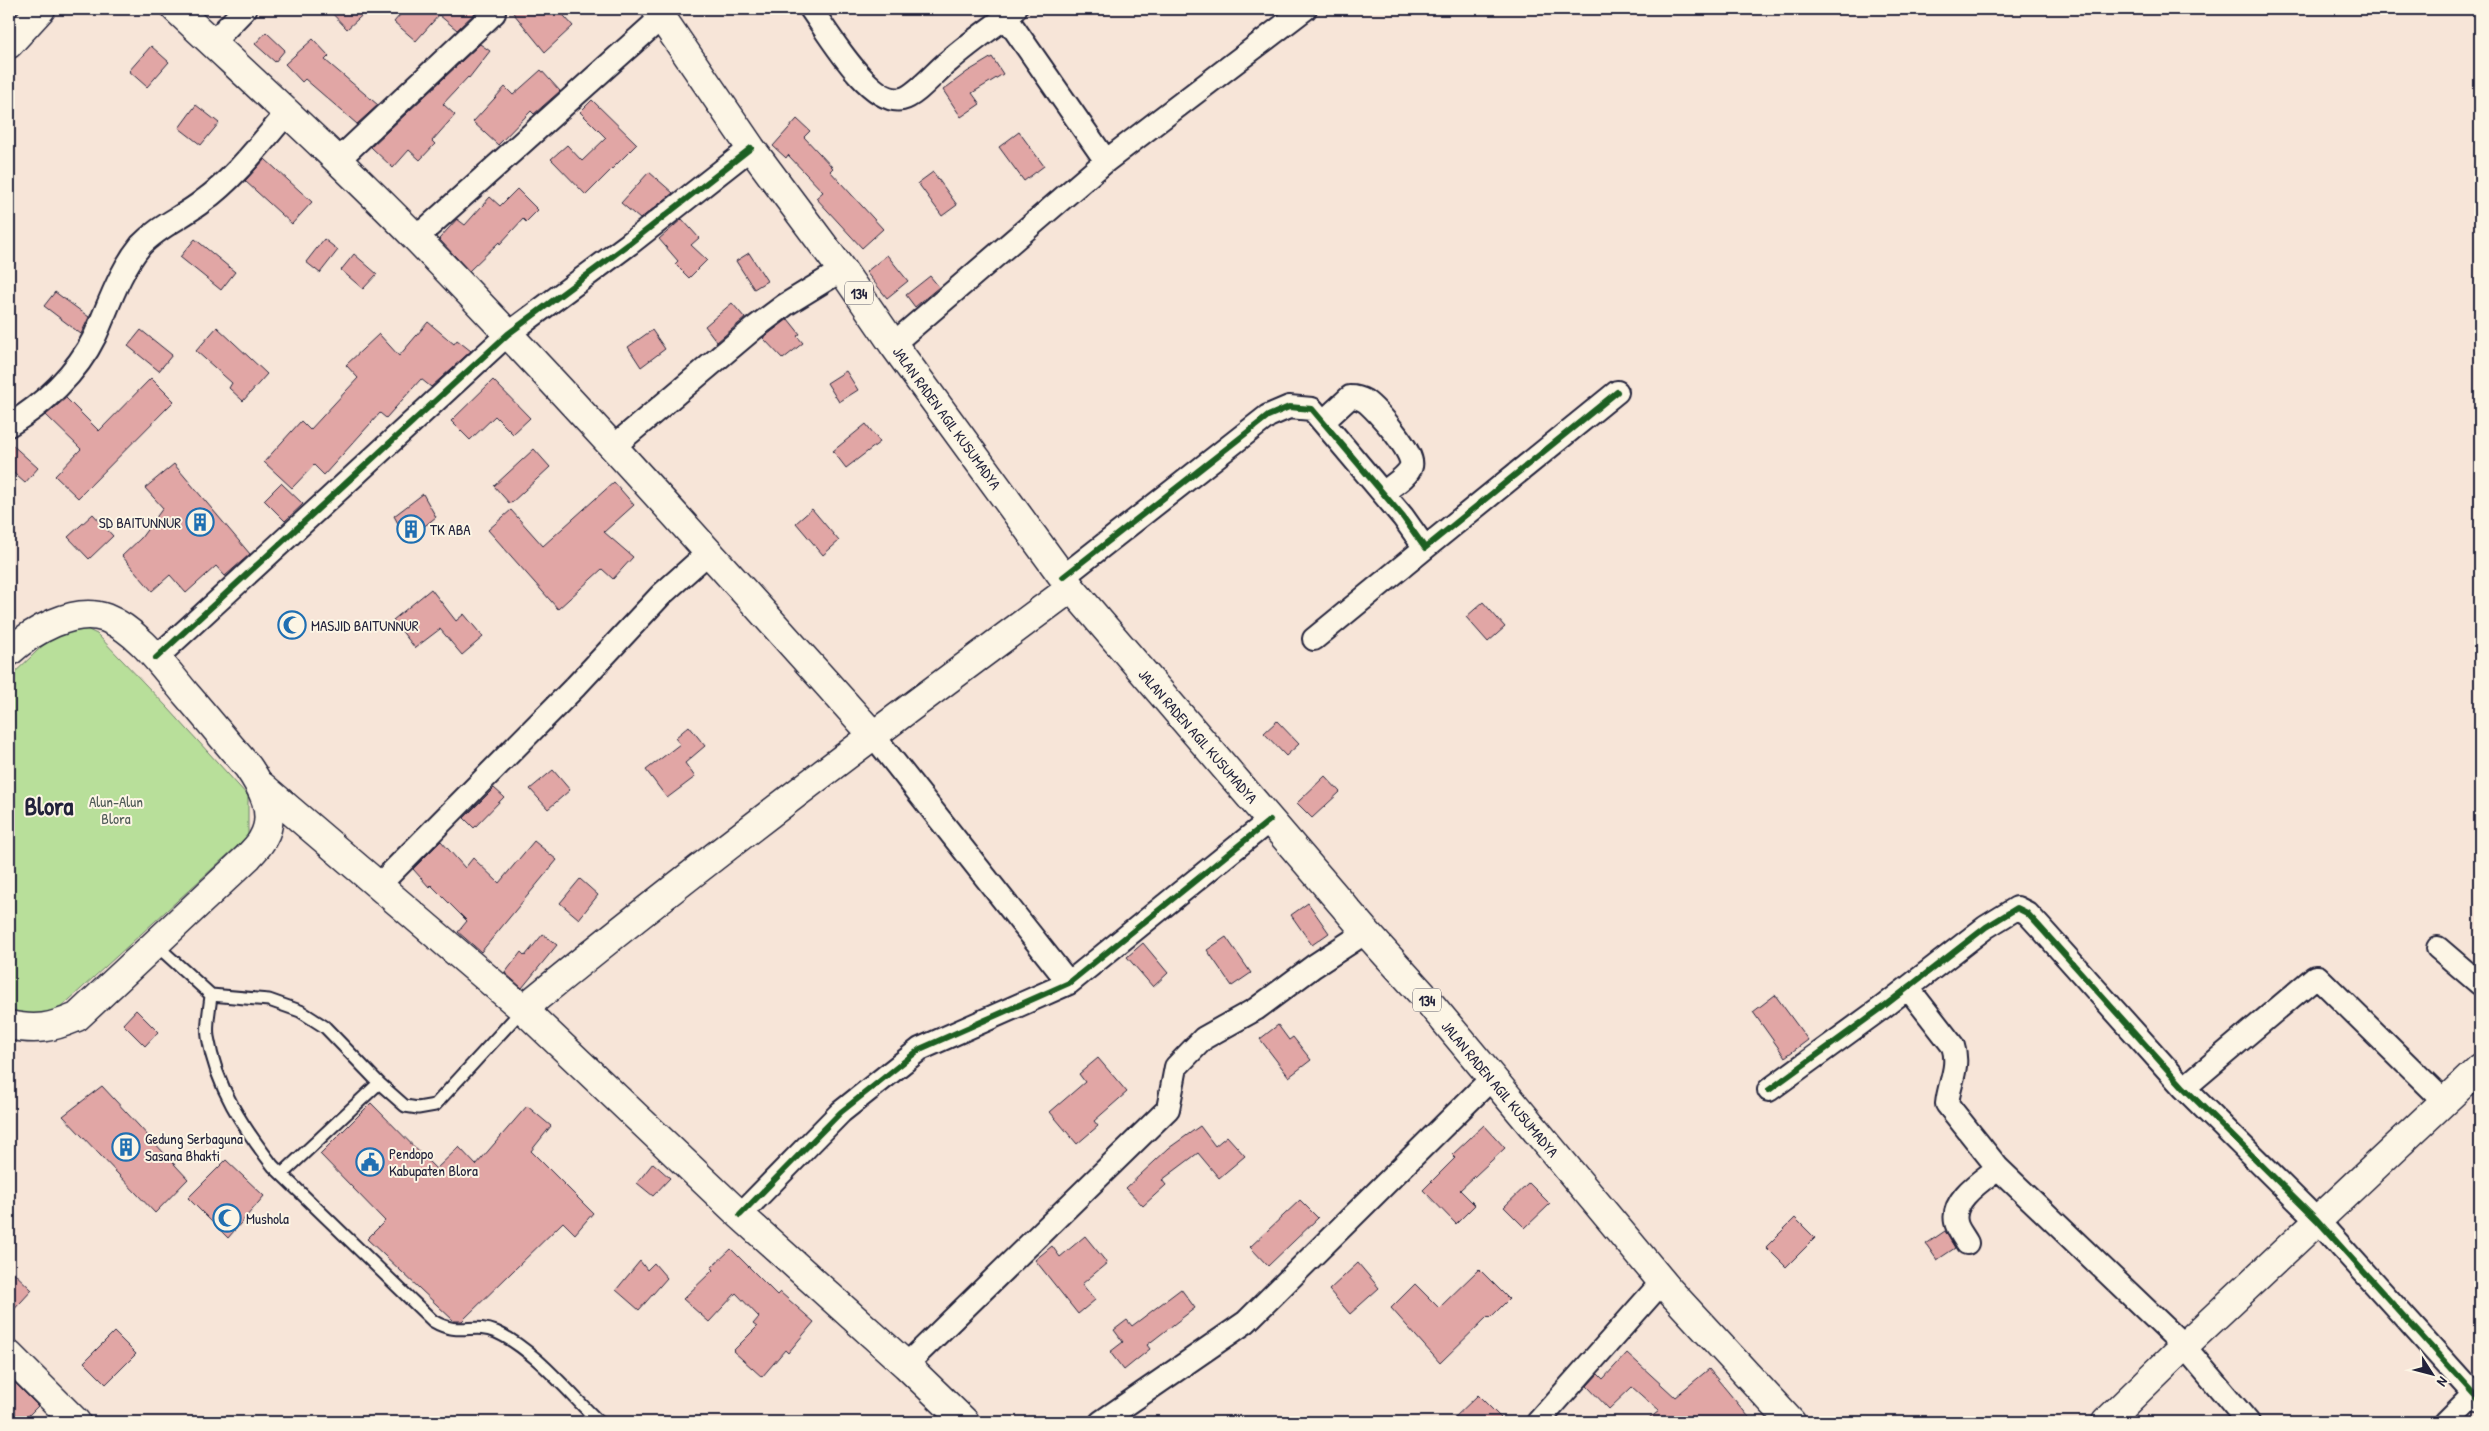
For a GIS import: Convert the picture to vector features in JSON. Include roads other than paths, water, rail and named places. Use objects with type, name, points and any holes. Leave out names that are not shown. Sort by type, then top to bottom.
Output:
[{"type":"main road","points":[[9,44],[41,9]]},
{"type":"main road","points":[[176,9],[416,238],[613,447],[873,735]]},
{"type":"main road","name":"JALAN RADEN AGIL KUSUMADYA","points":[[659,13],[751,148],[842,270],[893,344],[1067,582],[1366,932],[1423,995],[1662,1282],[1791,1422]]},
{"type":"main road","points":[[523,1009],[617,932],[873,735],[1067,582]]},
{"type":"main road","points":[[9,652],[25,637],[55,622],[82,616],[104,617],[124,628],[156,658],[262,786],[523,1009],[740,1215],[906,1365],[966,1422]]},
{"type":"main road","points":[[9,1025],[29,1029],[54,1026],[77,1017],[248,857],[264,837],[269,813],[262,786]]},
{"type":"main road","points":[[2106,1422],[2317,1220],[2480,1068]]},
{"type":"main road","points":[[9,1354],[76,1422]]},
{"type":"street","points":[[212,43],[245,9]]},
{"type":"street","points":[[810,9],[863,81],[890,98],[902,99],[910,95],[949,61],[1011,13],[1106,161]]},
{"type":"street","points":[[893,344],[1106,161],[1305,9]]},
{"type":"street","points":[[337,161],[494,13]]},
{"type":"street","points":[[416,238],[659,13]]},
{"type":"street","points":[[9,425],[32,412],[78,363],[94,337],[119,278],[142,245],[178,216],[202,203],[217,190],[238,170],[287,113]]},
{"type":"street","points":[[156,658],[508,334],[629,244],[751,148]]},
{"type":"street","points":[[613,447],[753,329],[785,305],[842,270]]},
{"type":"street","points":[[1314,639],[1617,392]]},
{"type":"street","points":[[1323,422],[1350,397],[1357,397],[1366,402],[1408,450],[1412,459],[1408,472],[1383,493]]},
{"type":"street","points":[[1067,582],[1268,416],[1289,408],[1301,407],[1312,409],[1383,493],[1425,548]]},
{"type":"street","points":[[379,885],[575,687],[661,595],[709,552]]},
{"type":"street","points":[[873,735],[1069,983]]},
{"type":"street","points":[[740,1215],[841,1112],[920,1049],[1069,983],[1270,820]]},
{"type":"street","points":[[1769,1090],[1908,988],[1954,951],[2016,908],[2027,913],[2184,1088],[2317,1220],[2477,1398],[2446,1422]]},
{"type":"street","points":[[906,1365],[1168,1109],[1176,1067],[1183,1057],[1204,1038],[1256,1009],[1314,966],[1366,932]]},
{"type":"street","points":[[2438,948],[2480,984]]},
{"type":"street","points":[[2184,1088],[2315,977],[2318,977],[2445,1102]]},
{"type":"street","points":[[1908,988],[1952,1046],[1956,1055],[1956,1070],[1946,1104],[1998,1168],[2184,1346],[2248,1422]]},
{"type":"street","points":[[1102,1422],[1246,1322],[1491,1079]]},
{"type":"street","points":[[1967,1243],[1956,1222],[1956,1210],[1966,1195],[1998,1168]]},
{"type":"street","points":[[1538,1422],[1662,1282]]},
{"type":"lane","points":[[155,944],[211,995],[269,1000],[300,1011],[325,1027],[379,1083],[405,1106],[418,1108],[435,1105],[523,1009]]},
{"type":"lane","points":[[211,995],[208,1035],[228,1101],[250,1137],[272,1166],[433,1321],[450,1329],[463,1331],[480,1328],[495,1332],[521,1346],[599,1422]]},
{"type":"lane","points":[[282,1174],[379,1083]]},
{"type":"place","name":"SD BAITUNNUR","points":[[200,522]]},
{"type":"place","name":"TK ABA","points":[[411,529]]},
{"type":"place","name":"MASJID BAITUNNUR","points":[[292,625]]},
{"type":"place","name":"Gedung Serbaguna Sasana Bhakti","points":[[126,1147]]},
{"type":"place","name":"Pendopo Kabupaten Blora","points":[[370,1162]]},
{"type":"place","name":"Mushola","points":[[227,1218]]},
{"type":"district","name":"Blora","points":[[49,806]]},
{"type":"park label","name":"Alun-Alun Blora","points":[[116,810]]}]
